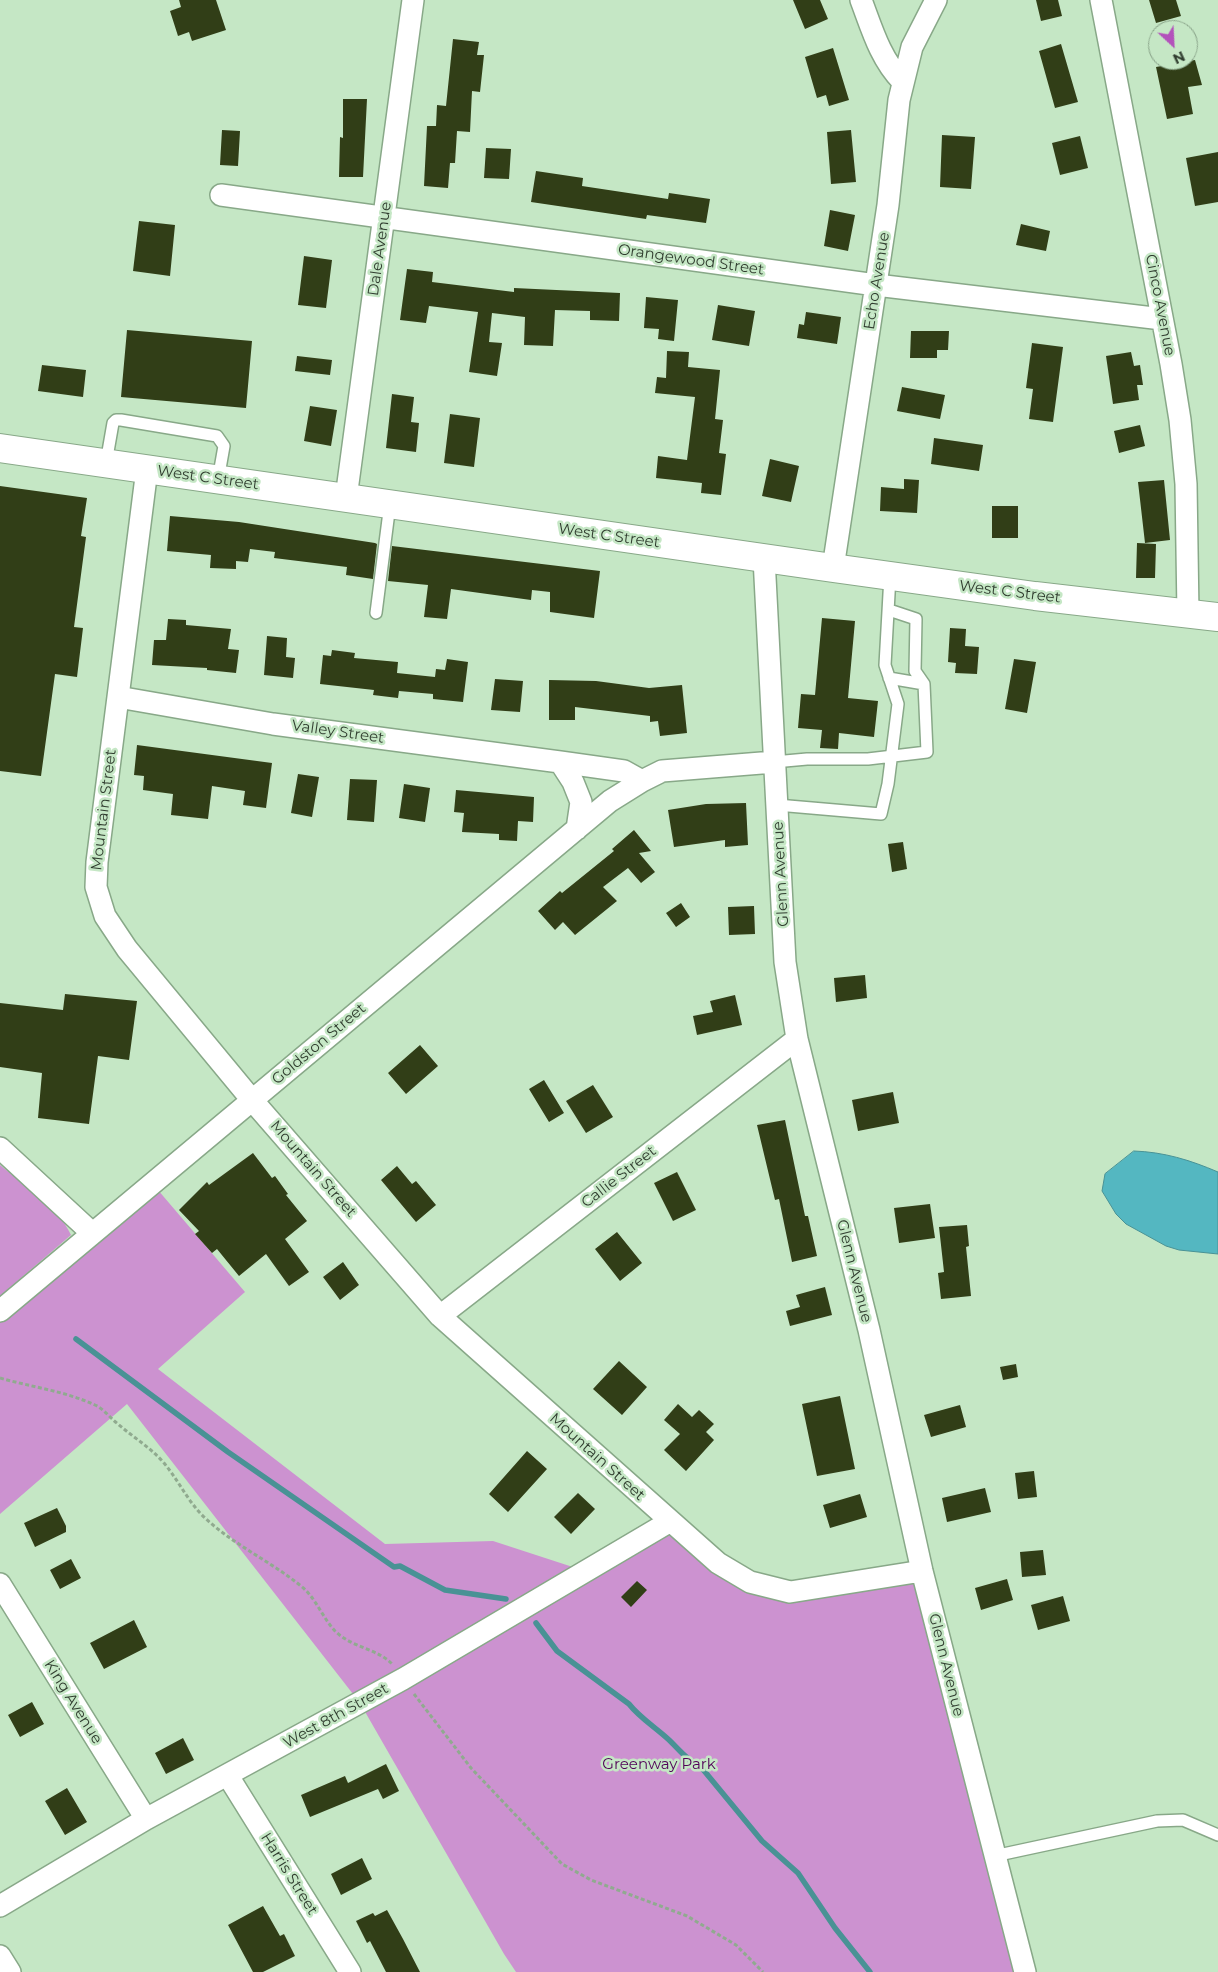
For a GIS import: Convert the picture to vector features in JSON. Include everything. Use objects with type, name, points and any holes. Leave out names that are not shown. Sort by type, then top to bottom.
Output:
[{"type":"main road","name":"West C Street","points":[[0,448],[890,576],[1218,617]]},
{"type":"street","name":"Dale Avenue","points":[[346,498],[413,0]]},
{"type":"street","points":[[861,0],[889,67],[902,81]]},
{"type":"street","name":"Echo Avenue","points":[[833,568],[876,285],[902,81],[912,47],[936,0]]},
{"type":"street","name":"Cinco Avenue","points":[[1101,0],[1180,420],[1186,484],[1188,614]]},
{"type":"street","name":"Orangewood Street","points":[[221,195],[384,219],[876,285],[1162,319]]},
{"type":"street","name":"Mountain Street","points":[[147,469],[97,862],[96,887],[105,916],[127,949],[252,1100],[440,1316],[669,1522],[718,1563],[750,1582],[790,1592],[922,1570]]},
{"type":"street","name":"Glenn Avenue","points":[[764,558],[785,962],[798,1039],[869,1330],[922,1570],[1025,1972]]},
{"type":"street","name":"Valley Street","points":[[118,697],[273,724],[624,771],[642,781]]},
{"type":"street","points":[[560,762],[573,782],[581,802],[577,829]]},
{"type":"street","points":[[642,781],[662,771],[774,762]]},
{"type":"street","name":"Goldston Street","points":[[0,1311],[610,801],[642,781]]},
{"type":"street","name":"Callie Street","points":[[440,1316],[798,1039]]},
{"type":"street","points":[[0,1148],[92,1233]]},
{"type":"street","name":"West 8th Street","points":[[0,1906],[146,1819],[228,1776],[402,1679],[669,1522]]},
{"type":"street","name":"King Avenue","points":[[0,1584],[146,1819]]},
{"type":"street","name":"Harris Street","points":[[228,1776],[350,1972]]},
{"type":"street","points":[[0,1956],[10,1972]]},
{"type":"lane","points":[[106,463],[113,423],[116,420],[121,420],[217,436],[224,446],[218,480]]},
{"type":"lane","points":[[376,613],[390,504]]},
{"type":"lane","points":[[777,805],[881,814],[888,784],[898,704],[885,665],[890,610],[890,576]]},
{"type":"lane","points":[[774,762],[807,759],[868,759],[927,752],[924,684],[915,670],[916,620],[890,610]]},
{"type":"lane","points":[[889,678],[924,684]]},
{"type":"lane","points":[[994,1856],[1157,1821],[1183,1820],[1218,1835]]},
{"type":"path","points":[[0,1378],[96,1405],[106,1412],[118,1424],[144,1443],[164,1464],[202,1515],[219,1531],[302,1587],[317,1603],[335,1630],[360,1648],[382,1656],[471,1768],[562,1864],[591,1880],[687,1916],[736,1945],[763,1972]]},
{"type":"green space","points":[[0,1165],[49,1205],[65,1224],[71,1235],[0,1296]]},
{"type":"green space","name":"Greenway Park","points":[[152,1183],[245,1292],[158,1369],[385,1544],[493,1541],[585,1571],[669,1522],[727,1568],[790,1592],[922,1571],[1025,1972],[516,1972],[360,1703],[127,1404],[0,1514],[0,1311]]},
{"type":"water","points":[[1134,1151],[1177,1157],[1218,1172],[1218,1254],[1179,1250],[1166,1246],[1126,1224],[1116,1214],[1102,1191],[1105,1174]]},
{"type":"building","points":[[179,0],[216,0],[226,30],[192,41],[189,32],[178,36],[170,11],[181,7]]},
{"type":"building","points":[[793,0],[820,0],[828,19],[805,29]]},
{"type":"building","points":[[1036,0],[1058,0],[1062,16],[1041,21]]},
{"type":"building","points":[[1149,0],[1176,0],[1181,16],[1167,20],[1155,20]]},
{"type":"building","points":[[453,39],[479,42],[477,55],[484,55],[480,92],[472,91],[470,132],[457,131],[455,163],[450,163],[448,188],[424,186],[427,126],[436,126],[437,105],[446,106]]},
{"type":"building","points":[[1061,44],[1078,102],[1055,108],[1039,51]]},
{"type":"building","points":[[833,48],[849,100],[829,106],[826,95],[817,98],[805,57]]},
{"type":"building","points":[[1157,70],[1198,70],[1202,85],[1188,87],[1193,114],[1167,119]]},
{"type":"building","points":[[343,99],[367,99],[363,177],[339,177],[340,137],[343,138]]},
{"type":"building","points":[[222,130],[240,131],[238,166],[220,165]]},
{"type":"building","points":[[851,130],[856,182],[831,184],[827,132]]},
{"type":"building","points":[[942,135],[975,137],[971,189],[940,187]]},
{"type":"building","points":[[1080,136],[1088,168],[1060,175],[1052,143]]},
{"type":"building","points":[[486,148],[511,149],[509,179],[484,178]]},
{"type":"building","points":[[1218,152],[1218,202],[1195,206],[1186,158]]},
{"type":"building","points":[[536,171],[583,178],[582,186],[668,199],[669,193],[710,199],[706,223],[647,215],[646,219],[531,202]]},
{"type":"building","points":[[830,210],[855,215],[848,251],[824,246]]},
{"type":"building","points":[[139,221],[175,225],[170,276],[133,271]]},
{"type":"building","points":[[1021,224],[1050,231],[1046,251],[1016,245]]},
{"type":"building","points":[[304,256],[332,260],[326,308],[298,305]]},
{"type":"building","points":[[407,269],[433,272],[432,282],[514,292],[514,288],[620,293],[619,321],[590,320],[590,311],[555,310],[553,346],[524,345],[525,317],[492,313],[489,342],[502,343],[497,376],[469,372],[478,312],[429,306],[426,323],[400,320]]},
{"type":"building","points":[[646,297],[678,300],[674,341],[658,339],[659,329],[644,328]]},
{"type":"building","points":[[718,305],[755,311],[749,346],[712,340]]},
{"type":"building","points":[[806,312],[841,317],[837,344],[797,338],[799,324],[804,325]]},
{"type":"building","points":[[127,330],[252,341],[246,408],[121,397]]},
{"type":"building","points":[[911,331],[949,331],[948,350],[937,350],[937,358],[910,358]]},
{"type":"building","points":[[1032,343],[1063,347],[1053,422],[1029,419],[1033,389],[1026,388]]},
{"type":"building","points":[[667,351],[689,352],[688,367],[720,370],[715,419],[723,420],[719,453],[726,454],[721,495],[701,493],[702,483],[656,478],[658,456],[687,460],[695,397],[655,393],[657,377],[666,378]]},
{"type":"building","points":[[1131,352],[1134,366],[1140,365],[1143,385],[1137,385],[1139,400],[1113,404],[1106,356]]},
{"type":"building","points":[[297,356],[332,360],[330,375],[295,371]]},
{"type":"building","points":[[42,365],[86,370],[83,397],[38,391]]},
{"type":"building","points":[[902,387],[945,395],[940,419],[897,411]]},
{"type":"building","points":[[392,394],[414,397],[411,422],[419,423],[416,452],[386,448]]},
{"type":"building","points":[[310,406],[337,410],[331,446],[304,441]]},
{"type":"building","points":[[450,414],[480,418],[474,467],[444,463]]},
{"type":"building","points":[[1140,425],[1145,446],[1119,453],[1114,431]]},
{"type":"building","points":[[934,438],[983,445],[979,471],[931,464]]},
{"type":"building","points":[[770,459],[799,466],[791,502],[762,496]]},
{"type":"building","points":[[904,479],[919,480],[917,513],[880,511],[881,487],[904,489]]},
{"type":"building","points":[[1164,480],[1170,540],[1145,543],[1138,482]]},
{"type":"building","points":[[0,486],[87,498],[81,536],[86,537],[74,627],[83,628],[77,677],[55,674],[41,776],[0,771]]},
{"type":"building","points":[[992,506],[1018,506],[1018,538],[992,538]]},
{"type":"building","points":[[170,516],[239,522],[375,543],[377,544],[373,579],[346,575],[347,567],[274,558],[275,552],[250,549],[248,562],[236,561],[236,569],[210,568],[211,555],[167,551]]},
{"type":"building","points":[[1137,543],[1156,544],[1155,578],[1136,578]]},
{"type":"building","points":[[392,546],[600,571],[594,618],[550,612],[550,592],[532,590],[531,600],[451,589],[447,619],[424,617],[428,585],[388,581]]},
{"type":"building","points":[[822,618],[855,621],[848,698],[878,701],[874,737],[839,733],[838,749],[820,748],[822,730],[798,728],[801,694],[815,695]]},
{"type":"building","points":[[168,619],[186,620],[186,625],[231,629],[228,649],[239,650],[236,673],[207,670],[207,668],[152,665],[154,640],[166,640]]},
{"type":"building","points":[[950,628],[966,629],[965,646],[979,647],[977,674],[955,673],[956,663],[948,662]]},
{"type":"building","points":[[267,636],[287,638],[286,657],[295,658],[293,678],[264,675]]},
{"type":"building","points":[[332,650],[355,653],[354,658],[398,662],[397,673],[435,677],[436,669],[445,670],[447,659],[468,662],[463,702],[433,699],[433,694],[399,691],[398,698],[373,695],[374,690],[320,684],[323,655],[331,656]]},
{"type":"building","points":[[1014,659],[1036,662],[1027,713],[1005,709]]},
{"type":"building","points":[[495,679],[523,681],[520,712],[491,710]]},
{"type":"building","points":[[549,680],[596,681],[649,688],[682,685],[687,733],[660,736],[658,721],[650,722],[650,716],[575,707],[575,720],[549,720]]},
{"type":"building","points":[[137,745],[272,763],[266,808],[243,805],[245,791],[212,786],[208,819],[171,815],[173,794],[143,790],[144,776],[134,775]]},
{"type":"building","points":[[298,774],[319,777],[312,817],[291,813]]},
{"type":"building","points":[[350,779],[377,780],[374,822],[347,820]]},
{"type":"building","points":[[404,784],[430,788],[425,822],[399,818]]},
{"type":"building","points":[[456,790],[534,797],[533,822],[518,821],[517,841],[499,840],[499,834],[462,832],[464,813],[454,812]]},
{"type":"building","points":[[746,803],[748,845],[725,847],[725,840],[674,847],[668,810],[706,804]]},
{"type":"building","points":[[634,830],[651,851],[639,853],[655,872],[641,883],[628,868],[603,887],[617,901],[575,935],[563,922],[555,930],[538,911],[560,891],[562,893],[614,851],[612,849]]},
{"type":"building","points":[[903,842],[907,869],[892,872],[888,844]]},
{"type":"building","points":[[681,903],[690,917],[676,927],[666,913]]},
{"type":"building","points":[[754,906],[755,934],[729,935],[728,907]]},
{"type":"building","points":[[865,975],[867,998],[836,1002],[834,978]]},
{"type":"building","points":[[65,994],[137,1001],[129,1060],[98,1056],[89,1124],[38,1118],[42,1073],[0,1067],[0,1003],[63,1010]]},
{"type":"building","points":[[735,995],[742,1025],[697,1035],[693,1016],[713,1012],[710,1001]]},
{"type":"building","points":[[420,1045],[438,1066],[406,1094],[388,1073]]},
{"type":"building","points":[[544,1080],[564,1113],[549,1122],[529,1089]]},
{"type":"building","points":[[593,1085],[613,1117],[586,1133],[566,1101]]},
{"type":"building","points":[[893,1092],[899,1123],[858,1131],[852,1100]]},
{"type":"building","points":[[785,1120],[805,1216],[808,1216],[817,1256],[792,1262],[779,1199],[775,1200],[757,1125]]},
{"type":"building","points":[[253,1153],[272,1178],[275,1176],[288,1194],[286,1195],[307,1221],[285,1239],[309,1272],[289,1286],[266,1254],[239,1276],[217,1249],[212,1253],[195,1234],[199,1231],[179,1210],[207,1182],[209,1185]]},
{"type":"building","points":[[397,1166],[412,1184],[416,1181],[436,1205],[416,1222],[381,1180]]},
{"type":"building","points":[[677,1172],[696,1210],[673,1221],[654,1183]]},
{"type":"building","points":[[930,1204],[935,1238],[899,1243],[894,1208]]},
{"type":"building","points":[[967,1225],[969,1246],[966,1247],[971,1296],[941,1299],[938,1273],[944,1272],[939,1227]]},
{"type":"building","points":[[617,1232],[642,1263],[620,1281],[595,1249]]},
{"type":"building","points":[[343,1262],[359,1285],[340,1300],[323,1277]]},
{"type":"building","points":[[825,1287],[832,1315],[790,1326],[786,1311],[800,1307],[796,1295]]},
{"type":"building","points":[[619,1361],[647,1387],[622,1415],[593,1389]]},
{"type":"building","points":[[1016,1364],[1018,1377],[1003,1380],[1000,1367]]},
{"type":"building","points":[[840,1396],[855,1469],[817,1476],[802,1404]]},
{"type":"building","points":[[678,1404],[692,1417],[699,1410],[714,1424],[706,1432],[714,1440],[686,1471],[664,1450],[680,1434],[664,1420]]},
{"type":"building","points":[[960,1405],[966,1427],[931,1437],[924,1415]]},
{"type":"building","points":[[527,1451],[547,1469],[508,1512],[489,1494]]},
{"type":"building","points":[[1034,1471],[1037,1497],[1018,1499],[1015,1473]]},
{"type":"building","points":[[985,1488],[991,1512],[947,1522],[942,1498]]},
{"type":"building","points":[[578,1493],[595,1509],[571,1534],[554,1517]]},
{"type":"building","points":[[860,1494],[867,1517],[830,1528],[823,1505]]},
{"type":"building","points":[[57,1508],[66,1526],[66,1532],[35,1547],[24,1523]]},
{"type":"building","points":[[1043,1550],[1046,1575],[1022,1577],[1020,1552]]},
{"type":"building","points":[[71,1559],[81,1578],[60,1589],[50,1570]]},
{"type":"building","points":[[1007,1579],[1013,1600],[981,1610],[975,1588]]},
{"type":"building","points":[[637,1581],[647,1590],[631,1607],[621,1597]]},
{"type":"building","points":[[1063,1596],[1070,1621],[1038,1630],[1031,1605]]},
{"type":"building","points":[[134,1620],[147,1647],[104,1669],[90,1643]]},
{"type":"building","points":[[32,1702],[44,1724],[20,1737],[8,1715]]},
{"type":"building","points":[[183,1738],[194,1760],[166,1774],[155,1753]]},
{"type":"building","points":[[386,1764],[399,1791],[383,1799],[378,1789],[310,1817],[301,1795],[345,1776],[348,1783]]},
{"type":"building","points":[[67,1788],[87,1822],[65,1835],[45,1801]]},
{"type":"building","points":[[362,1858],[372,1879],[341,1895],[331,1874]]},
{"type":"building","points":[[263,1906],[280,1936],[284,1934],[295,1956],[263,1972],[253,1972],[228,1925]]},
{"type":"building","points":[[387,1910],[420,1972],[386,1972],[370,1941],[367,1943],[356,1921],[373,1913],[375,1916]]},
{"type":"waterway","points":[[76,1339],[228,1452],[394,1567],[400,1566],[445,1590],[506,1599]]},
{"type":"waterway","points":[[536,1623],[557,1651],[629,1704],[687,1758],[701,1767],[762,1841],[798,1873],[835,1928],[870,1972]]}]
